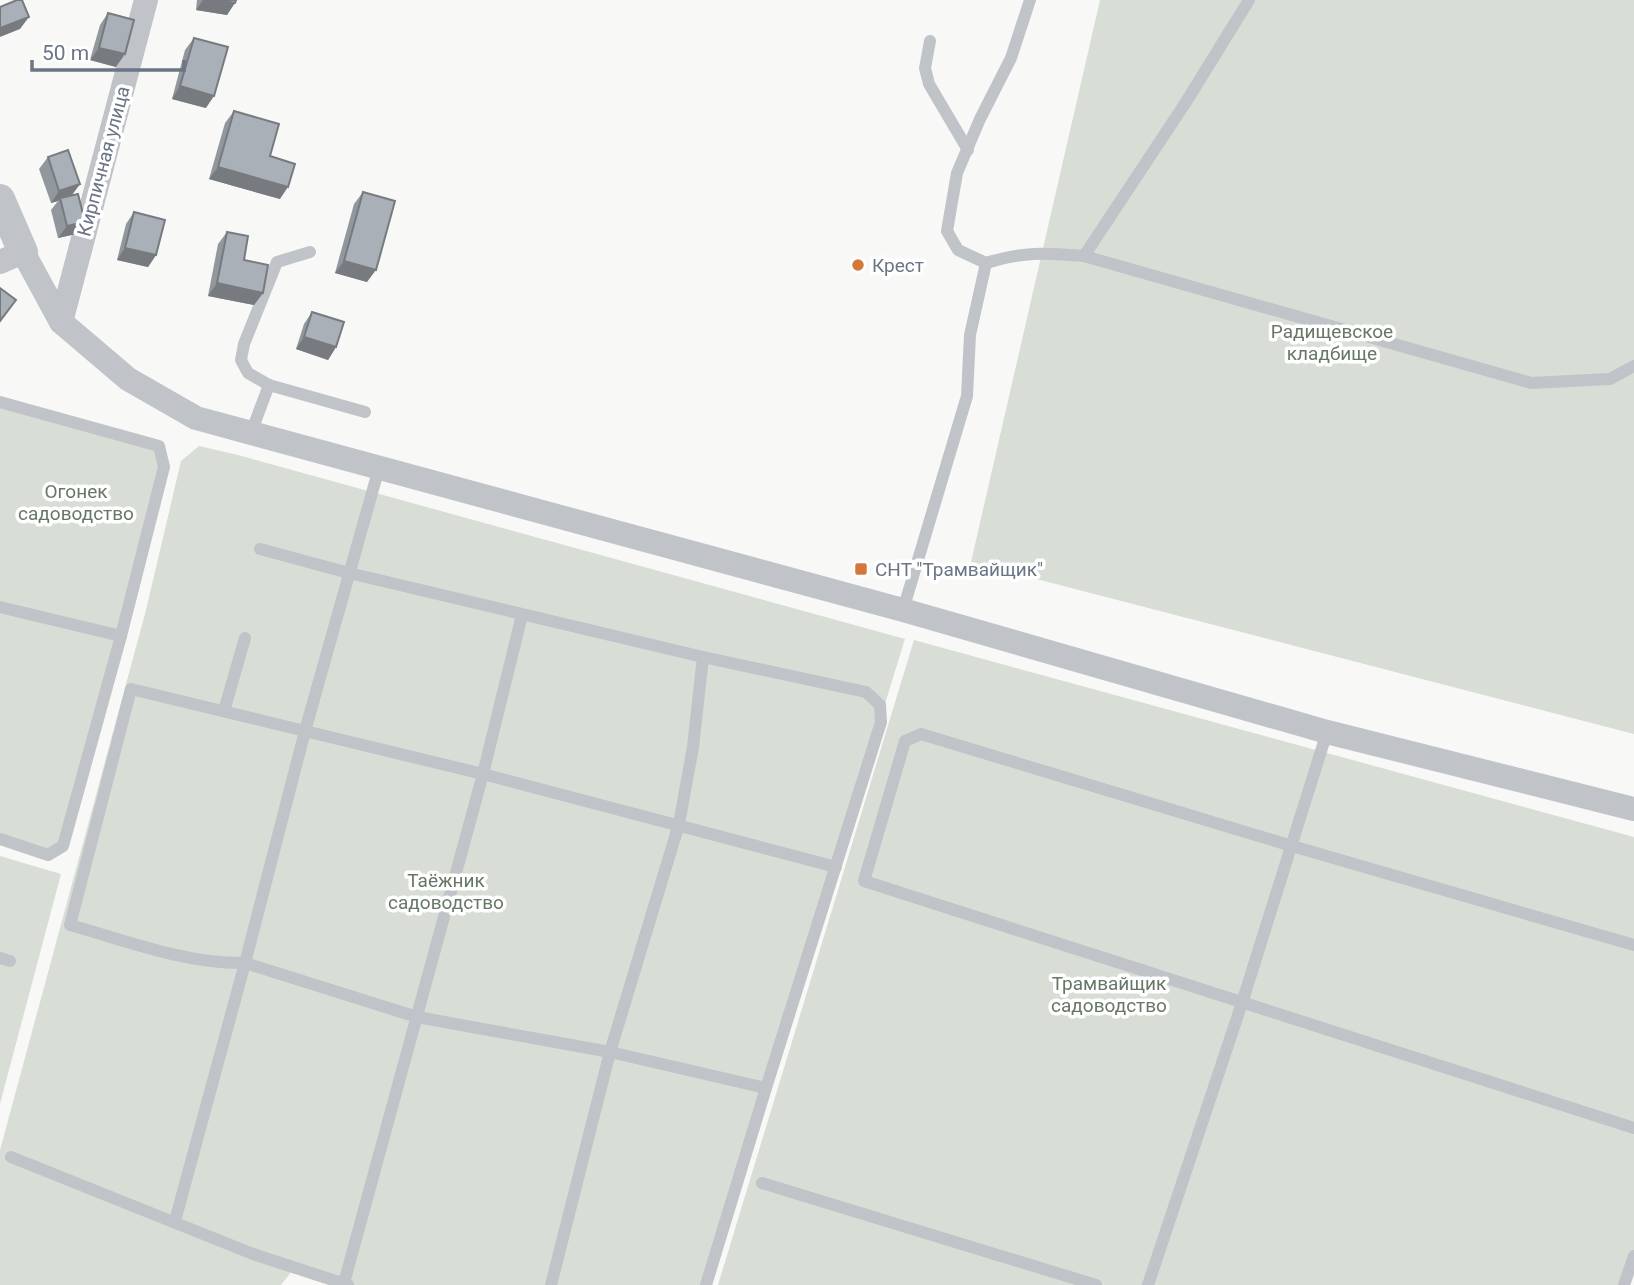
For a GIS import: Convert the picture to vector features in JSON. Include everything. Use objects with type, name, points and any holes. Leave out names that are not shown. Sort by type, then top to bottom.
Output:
[{"type":"street","name":"Кирпичная улица","points":[[61,322],[146,0]]},
{"type":"street","points":[[0,200],[11,257],[61,322],[128,379],[196,418],[903,610],[1326,732],[1634,809]]},
{"type":"lane","points":[[1030,0],[1011,58],[957,173],[947,231],[958,250],[986,263],[1011,255],[1035,252],[1084,256],[1531,383],[1611,379],[1634,366]]},
{"type":"lane","points":[[1084,256],[1186,102],[1249,0]]},
{"type":"lane","points":[[930,41],[925,68],[929,84],[968,150]]},
{"type":"lane","points":[[310,252],[277,262],[244,344],[241,360],[248,373],[269,385],[365,412]]},
{"type":"lane","points":[[903,610],[967,396],[970,335],[986,263]]},
{"type":"lane","points":[[251,433],[269,385]]},
{"type":"lane","points":[[0,402],[159,446],[164,467],[63,846],[48,855],[0,839]]},
{"type":"lane","points":[[175,1221],[246,963],[305,732],[379,468]]},
{"type":"lane","points":[[260,549],[522,615],[866,692],[880,705],[881,722],[706,1285]]},
{"type":"lane","points":[[0,607],[121,636]]},
{"type":"lane","points":[[11,1157],[253,1254],[346,1284],[483,774],[522,615]]},
{"type":"lane","points":[[224,712],[246,638]]},
{"type":"lane","points":[[551,1285],[610,1052],[678,824],[693,747],[703,657]]},
{"type":"lane","points":[[766,1088],[610,1052],[417,1017],[246,963],[224,963],[177,955],[70,925],[131,689],[483,774],[836,867]]},
{"type":"lane","points":[[1148,1285],[1242,1003],[1326,732]]},
{"type":"lane","points":[[1634,945],[1292,846],[921,734],[905,741],[863,881],[1634,1128]]},
{"type":"lane","points":[[762,1183],[1096,1285]]},
{"type":"lane","points":[[1625,1285],[1634,1256]]},
{"type":"green space","name":"Радищевское кладбище","points":[[1100,0],[1634,0],[1634,734],[971,562]]},
{"type":"green space","name":"Огонек садоводство","points":[[0,402],[159,446],[161,478],[63,846],[48,855],[0,839]]},
{"type":"green space","name":"Таёжник садоводство","points":[[199,446],[905,639],[706,1285],[333,1285],[292,1271],[281,1285],[0,1285],[0,1150],[146,610],[181,461]]},
{"type":"green space","name":"Трамвайщик садоводство","points":[[914,640],[1634,837],[1634,1256],[1624,1285],[718,1285]]},
{"type":"green space","points":[[0,856],[61,874],[0,1104]]},
{"type":"building","points":[[22,0],[29,17],[0,28],[0,7]]},
{"type":"building","points":[[108,13],[134,20],[125,54],[99,48]]},
{"type":"building","points":[[194,38],[228,47],[214,96],[180,86]]},
{"type":"building","points":[[234,111],[279,124],[270,156],[295,164],[288,187],[218,167]]},
{"type":"building","points":[[68,150],[80,184],[59,191],[48,157]]},
{"type":"building","points":[[363,192],[395,201],[376,270],[344,261]]},
{"type":"building","points":[[78,194],[85,222],[67,226],[60,198]]},
{"type":"building","points":[[134,212],[165,220],[156,255],[125,248]]},
{"type":"building","points":[[227,232],[248,236],[244,260],[268,265],[263,293],[217,283]]},
{"type":"building","points":[[0,288],[16,300],[0,321]]},
{"type":"building","points":[[312,312],[344,322],[336,347],[304,337]]},
{"type":"place","name":"Крест","points":[[858,265]]},
{"type":"place","name":"СНТ \"Трамвайщик\"","points":[[861,569]]}]
